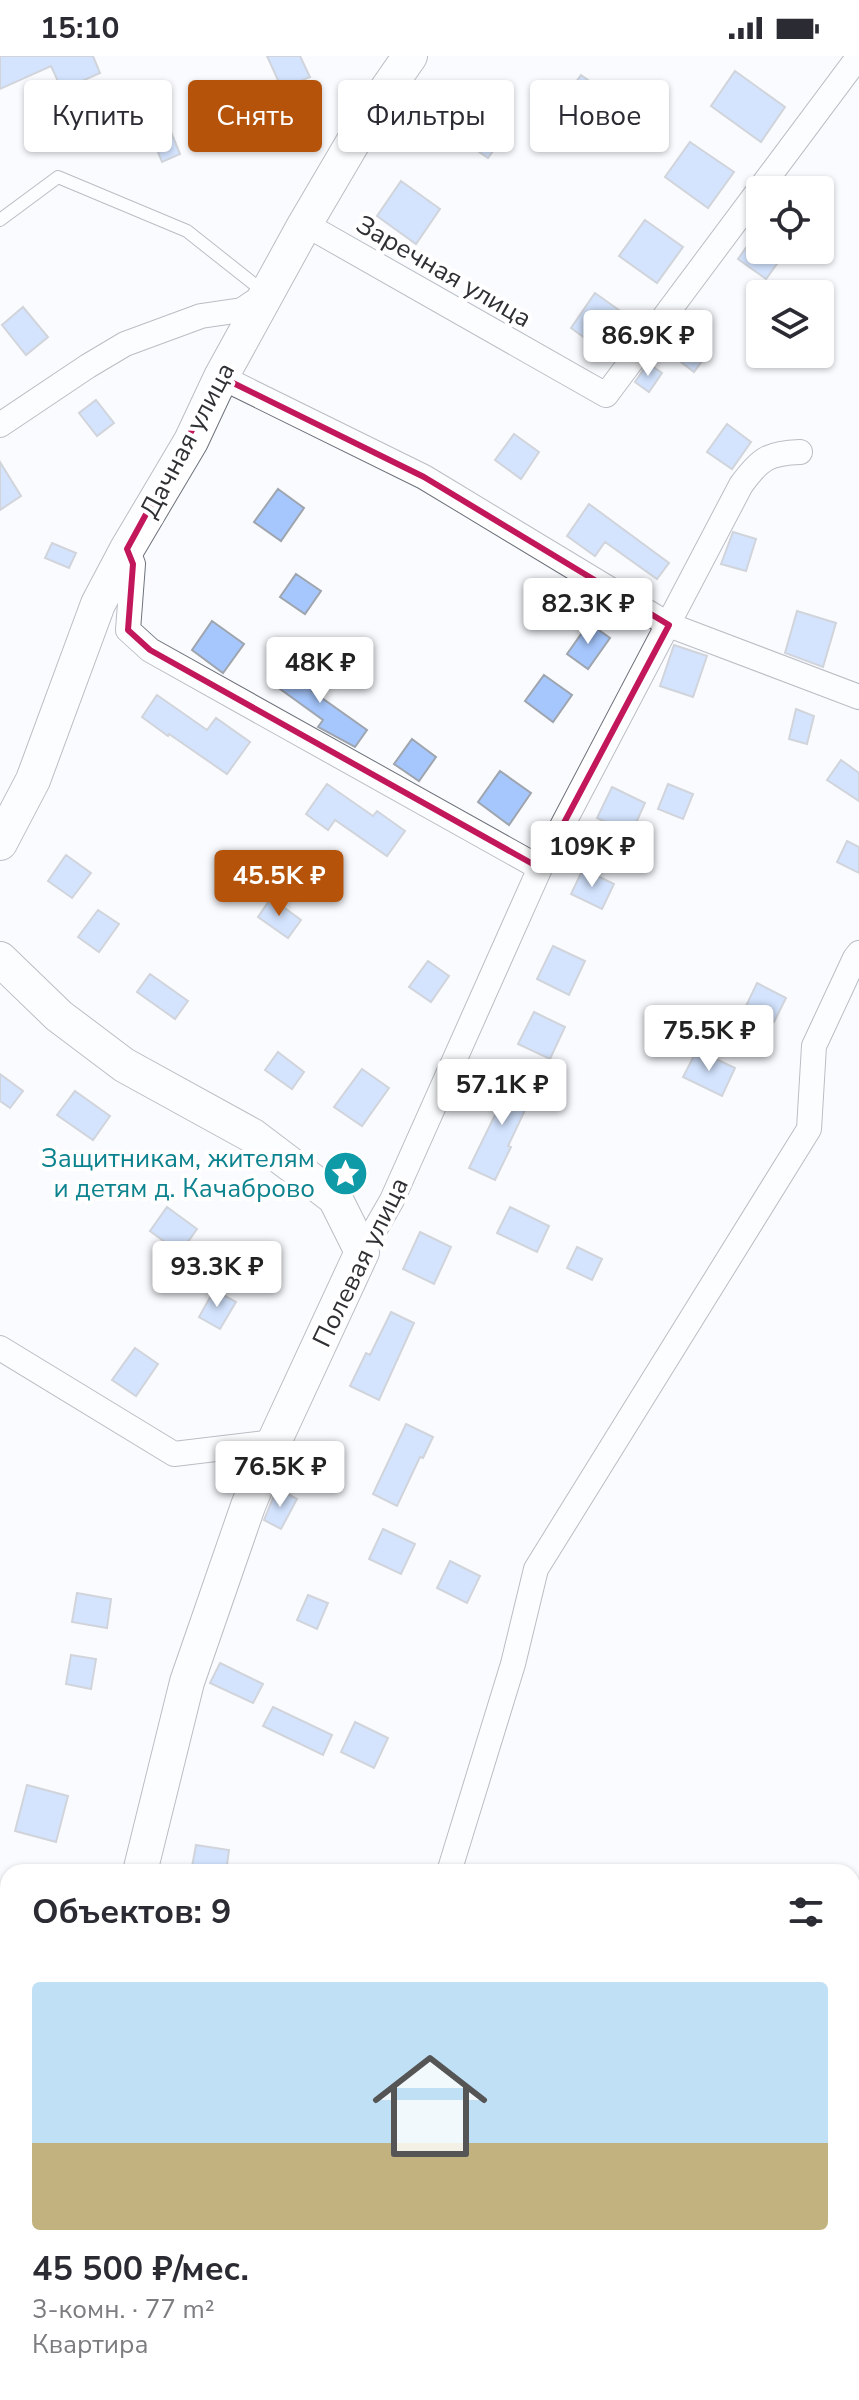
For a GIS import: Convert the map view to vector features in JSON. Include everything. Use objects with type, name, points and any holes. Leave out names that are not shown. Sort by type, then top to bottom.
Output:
[{"type":"street","name":"Дачная улица","points":[[0,843],[33,780],[98,604],[191,441],[221,377],[305,224],[369,115],[410,56]]},
{"type":"street","name":"Заречная улица","points":[[305,224],[606,395],[859,56]]},
{"type":"street","points":[[0,425],[125,344],[201,316],[242,310],[266,294]]},
{"type":"street","points":[[221,377],[424,477],[669,625],[859,697]]},
{"type":"street","name":"Полевая улица","points":[[142,1864],[187,1682],[248,1506],[274,1442],[362,1252],[392,1200],[540,868],[741,485],[756,464],[777,453],[800,452]]},
{"type":"street","points":[[127,549],[133,564],[128,630],[150,650],[540,868]]},
{"type":"street","points":[[451,1864],[513,1664],[536,1569],[809,1129],[814,1046],[859,953]]},
{"type":"street","points":[[0,959],[59,1016],[124,1065],[253,1136],[335,1198],[362,1252]]},
{"type":"street","points":[[0,1348],[174,1454],[274,1442]]},
{"type":"lane","points":[[0,220],[58,177],[187,231],[266,294]]},
{"type":"highlighted area","points":[[221,377],[424,477],[669,625],[540,868],[150,650],[128,630],[133,564],[127,549]]},
{"type":"building","points":[[0,56],[93,56],[100,73],[84,80],[57,80],[51,66],[0,89]]},
{"type":"building","points":[[267,56],[300,56],[310,77],[278,80]]},
{"type":"building","points":[[735,71],[785,107],[761,142],[711,106]]},
{"type":"building","points":[[172,134],[180,154],[162,162],[158,152],[172,152]]},
{"type":"building","points":[[690,142],[734,172],[708,208],[665,177]]},
{"type":"building","points":[[401,181],[440,209],[416,244],[377,216]]},
{"type":"building","points":[[645,220],[683,247],[657,283],[619,256]]},
{"type":"building","points":[[746,248],[746,264],[777,264],[766,279],[738,259]]},
{"type":"building","points":[[595,293],[623,313],[599,348],[571,328]]},
{"type":"building","points":[[23,307],[48,337],[26,355],[2,325]]},
{"type":"building","points":[[692,337],[710,350],[694,372],[677,359]]},
{"type":"building","points":[[648,363],[662,373],[649,392],[635,382]]},
{"type":"building","points":[[96,400],[114,423],[97,436],[79,413]]},
{"type":"building","points":[[727,424],[751,442],[732,469],[707,452]]},
{"type":"building","points":[[514,434],[539,452],[521,479],[495,460]]},
{"type":"building","points":[[0,462],[21,496],[0,510]]},
{"type":"building","points":[[278,489],[304,508],[281,541],[254,522]]},
{"type":"building","points":[[589,504],[669,563],[657,579],[605,542],[595,556],[567,536]]},
{"type":"building","points":[[733,532],[756,539],[746,571],[721,564]]},
{"type":"building","points":[[52,543],[76,553],[69,568],[45,558]]},
{"type":"building","points":[[296,574],[321,591],[305,614],[280,597]]},
{"type":"building","points":[[797,611],[836,623],[823,667],[785,653]]},
{"type":"building","points":[[212,621],[244,644],[223,673],[192,650]]},
{"type":"building","points":[[589,623],[610,638],[588,669],[567,654]]},
{"type":"building","points":[[674,645],[707,656],[693,697],[660,686]]},
{"type":"building","points":[[294,662],[320,681],[312,691],[367,730],[355,747],[318,727],[323,720],[276,686]]},
{"type":"building","points":[[544,675],[572,695],[553,722],[525,701]]},
{"type":"building","points":[[157,695],[207,730],[216,718],[250,742],[227,774],[142,717]]},
{"type":"building","points":[[796,709],[814,716],[807,744],[789,739]]},
{"type":"building","points":[[412,739],[436,757],[419,781],[394,764]]},
{"type":"building","points":[[841,760],[859,773],[859,801],[827,780]]},
{"type":"building","points":[[500,771],[531,793],[509,825],[478,802]]},
{"type":"building","points":[[327,784],[373,816],[377,811],[405,831],[387,856],[335,820],[328,830],[306,814]]},
{"type":"building","points":[[668,784],[693,794],[683,819],[658,809]]},
{"type":"building","points":[[612,787],[645,803],[631,834],[597,818]]},
{"type":"building","points":[[847,841],[859,847],[859,873],[837,862]]},
{"type":"building","points":[[66,855],[91,873],[72,898],[48,881]]},
{"type":"building","points":[[583,869],[614,884],[602,909],[571,894]]},
{"type":"building","points":[[271,898],[301,920],[288,938],[258,917]]},
{"type":"building","points":[[98,910],[119,924],[99,952],[78,937]]},
{"type":"building","points":[[553,946],[585,961],[569,995],[537,979]]},
{"type":"building","points":[[428,961],[449,976],[431,1002],[409,987]]},
{"type":"building","points":[[150,974],[188,1001],[175,1019],[137,992]]},
{"type":"building","points":[[757,983],[786,998],[774,1022],[745,1008]]},
{"type":"building","points":[[534,1012],[565,1027],[550,1059],[518,1044]]},
{"type":"building","points":[[697,1050],[735,1068],[722,1096],[683,1077]]},
{"type":"building","points":[[278,1052],[304,1072],[292,1089],[265,1070]]},
{"type":"building","points":[[362,1069],[389,1088],[362,1126],[334,1107]]},
{"type":"building","points":[[0,1074],[23,1091],[10,1108],[0,1101]]},
{"type":"building","points":[[506,1075],[535,1089],[495,1180],[469,1168],[498,1109],[491,1106]]},
{"type":"building","points":[[75,1091],[110,1116],[93,1140],[57,1115]]},
{"type":"building","points":[[167,1207],[197,1229],[180,1253],[150,1231]]},
{"type":"building","points":[[510,1207],[549,1226],[537,1252],[497,1233]]},
{"type":"building","points":[[420,1232],[451,1247],[434,1284],[403,1269]]},
{"type":"building","points":[[577,1247],[602,1259],[592,1280],[567,1268]]},
{"type":"building","points":[[214,1290],[236,1302],[220,1329],[199,1317]]},
{"type":"building","points":[[391,1312],[414,1323],[379,1400],[350,1386],[366,1353],[370,1355]]},
{"type":"building","points":[[135,1348],[158,1364],[136,1396],[112,1380]]},
{"type":"building","points":[[406,1424],[433,1437],[397,1506],[373,1494]]},
{"type":"building","points":[[277,1488],[297,1499],[281,1529],[264,1520]]},
{"type":"building","points":[[383,1529],[415,1544],[401,1574],[369,1559]]},
{"type":"building","points":[[450,1561],[480,1576],[467,1603],[437,1588]]},
{"type":"building","points":[[77,1593],[111,1599],[107,1628],[72,1622]]},
{"type":"building","points":[[308,1595],[328,1603],[317,1629],[297,1620]]},
{"type":"building","points":[[71,1655],[96,1659],[91,1689],[66,1684]]},
{"type":"building","points":[[220,1663],[263,1684],[253,1703],[210,1683]]},
{"type":"building","points":[[273,1707],[332,1735],[323,1755],[263,1726]]},
{"type":"building","points":[[355,1722],[388,1738],[374,1768],[341,1752]]},
{"type":"building","points":[[27,1785],[68,1796],[56,1842],[15,1831]]},
{"type":"building","points":[[196,1845],[229,1850],[227,1864],[192,1864]]},
{"type":"place","name":"Защитникам, жителям и детям д. Качаброво","points":[[346,1173]]}]
